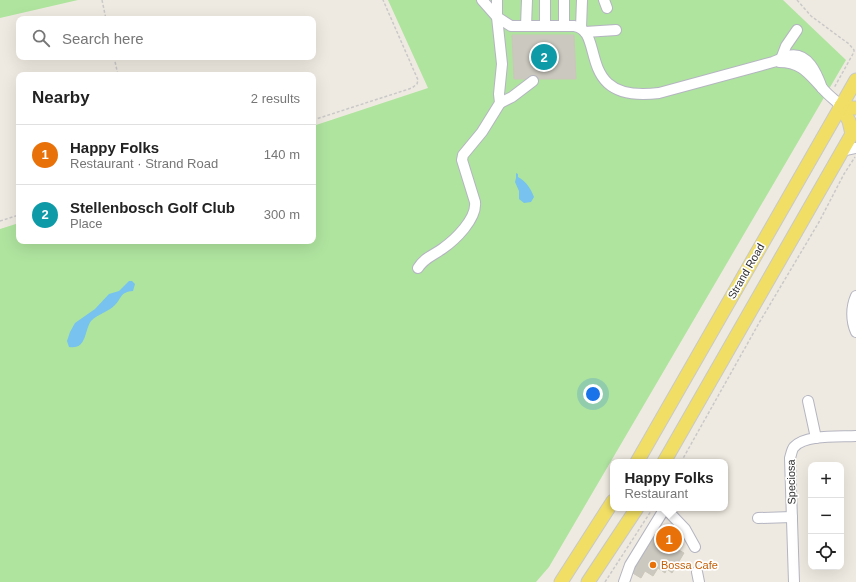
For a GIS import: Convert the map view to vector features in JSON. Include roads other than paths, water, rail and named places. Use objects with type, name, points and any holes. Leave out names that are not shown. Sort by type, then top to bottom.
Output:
[{"type":"main road","name":"Strand Road","points":[[639,459],[856,80]]},
{"type":"main road","points":[[842,106],[856,108]]},
{"type":"main road","points":[[666,459],[854,130],[842,106]]},
{"type":"main road","points":[[561,582],[610,506]]},
{"type":"main road","points":[[588,582],[635,511]]},
{"type":"main road","points":[[598,582],[610,562],[614,543]]},
{"type":"street","points":[[482,0],[497,18],[511,26],[574,26],[583,30],[616,30]]},
{"type":"street","points":[[497,0],[497,18],[502,58],[499,94],[500,103]]},
{"type":"street","points":[[526,26],[527,0]]},
{"type":"street","points":[[545,0],[545,26]]},
{"type":"street","points":[[564,0],[564,26]]},
{"type":"street","points":[[582,0],[583,30],[590,41],[597,69],[602,78],[612,87],[620,91],[645,95],[659,93],[777,61],[789,62],[797,65],[811,75],[822,88],[842,106]]},
{"type":"street","points":[[777,61],[797,30]]},
{"type":"street","points":[[418,268],[423,261],[443,249],[456,238],[473,213],[475,202],[462,162],[462,157],[486,126],[500,103],[512,98],[533,81]]},
{"type":"street","points":[[841,151],[856,148]]},
{"type":"street","points":[[856,296],[853,305],[853,319],[856,332]]},
{"type":"street","points":[[808,400],[816,438]]},
{"type":"street","name":"Speciosa","points":[[794,582],[790,458],[794,446],[816,438],[856,436]]},
{"type":"street","points":[[624,582],[630,565],[663,511]]},
{"type":"street","points":[[668,511],[685,529],[695,547]]},
{"type":"street","points":[[758,518],[792,517]]},
{"type":"water","points":[[516,173],[518,174],[518,177],[526,183],[531,191],[534,197],[531,202],[524,203],[519,199],[519,191],[515,182]]},
{"type":"water","points":[[129,281],[132,281],[135,284],[133,291],[123,294],[112,307],[91,321],[84,339],[79,346],[69,347],[67,341],[75,323],[95,309],[109,294],[119,291]]},
{"type":"place","name":"Stellenbosch Golf Club","points":[[544,57]]},
{"type":"place","name":"Happy Folks","points":[[669,539]]},
{"type":"place","name":"Bossa Cafe","points":[[653,565]]}]
